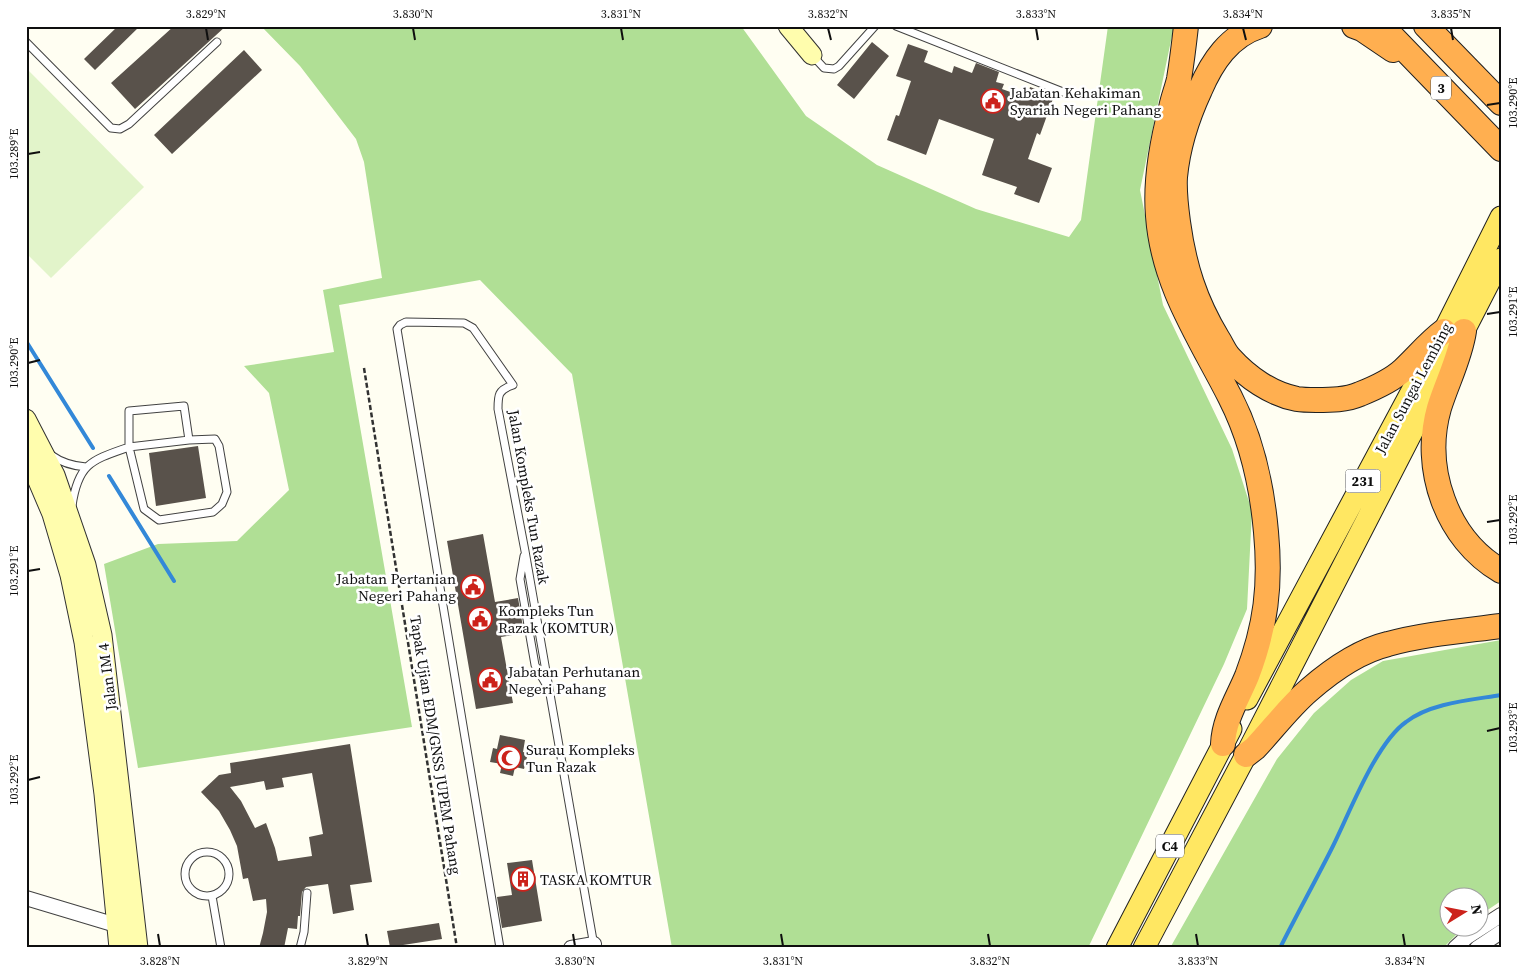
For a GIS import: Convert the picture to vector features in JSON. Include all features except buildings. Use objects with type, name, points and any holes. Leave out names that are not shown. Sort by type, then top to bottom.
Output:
[{"type":"highway","points":[[1186,26],[1178,80],[1164,144],[1159,179],[1158,216],[1164,254],[1177,297],[1194,332],[1231,398],[1249,444],[1260,485],[1268,567],[1266,614],[1247,676],[1224,730],[1223,744]]},
{"type":"highway","points":[[1260,26],[1229,44],[1218,56],[1206,76],[1191,110],[1180,144],[1175,178],[1175,202],[1188,276],[1211,328],[1229,357],[1250,377],[1273,391],[1297,399],[1330,400],[1358,395],[1383,384],[1402,371],[1427,345],[1454,331],[1460,350],[1439,409],[1432,446],[1436,480],[1450,518],[1469,546],[1492,566],[1501,571]]},
{"type":"highway","points":[[1354,26],[1362,29],[1426,72]]},
{"type":"highway","name":"3","points":[[1382,26],[1501,149]]},
{"type":"highway","name":"3","points":[[1426,26],[1501,103]]},
{"type":"highway","points":[[1246,755],[1255,748],[1308,691],[1327,675],[1352,659],[1386,644],[1501,626]]},
{"type":"main road","name":"Jalan Sungai Lembing","points":[[1246,755],[1454,331],[1501,217]]},
{"type":"main road","name":"Jalan Sungai Lembing","points":[[1223,744],[1454,331],[1501,259]]},
{"type":"main road","name":"C4","points":[[1117,948],[1223,744]]},
{"type":"main road","name":"C4","points":[[1144,948],[1246,755]]},
{"type":"street","points":[[788,26],[812,54]]},
{"type":"street","name":"Jalan IM 4","points":[[26,419],[70,576],[84,642],[138,948]]},
{"type":"street","name":"Jalan IM 4","points":[[34,451],[54,475],[86,565],[102,635],[112,793],[116,925],[119,948]]},
{"type":"street","points":[[26,898],[116,925]]},
{"type":"street","points":[[1455,948],[1467,937],[1501,915]]},
{"type":"street","points":[[1477,948],[1501,932]]},
{"type":"street","points":[[571,948],[594,946]]},
{"type":"lane","points":[[812,54],[824,68],[834,70],[875,26]]},
{"type":"lane","points":[[896,26],[1068,94]]},
{"type":"lane","points":[[26,42],[111,128],[120,129],[129,124],[217,42]]},
{"type":"lane","name":"Jalan Kompleks Tun Razak","points":[[500,948],[397,329],[406,322],[464,323],[473,328],[513,385],[504,388],[498,397],[498,409],[525,551],[520,579],[535,665],[549,690],[594,946]]},
{"type":"lane","points":[[70,519],[76,484],[80,473],[86,467],[107,455],[130,447],[189,440],[215,439],[219,446],[227,492],[222,504],[213,512],[159,520],[144,509],[130,447],[129,411],[184,406],[189,440]]},
{"type":"lane","points":[[34,451],[74,466],[86,467]]},
{"type":"lane","points":[[206,852],[218,855],[227,864],[229,870],[228,883],[212,896],[195,894],[187,885],[185,878],[184,872],[189,860],[200,853],[206,852]]},
{"type":"lane","points":[[300,948],[304,932],[307,893]]},
{"type":"lane","points":[[212,896],[221,948]]},
{"type":"path","name":"Tapak Ujian EDM/GNSS JUPEM Pahang","points":[[364,368],[457,948]]},
{"type":"green space","points":[[261,26],[741,26],[806,116],[877,165],[976,209],[1069,237],[1081,220],[1108,26],[1174,26],[1140,190],[1163,305],[1232,449],[1252,511],[1247,609],[1224,664],[1088,948],[672,948],[572,374],[480,280],[339,305],[412,727],[138,768],[104,564],[158,544],[237,541],[289,490],[269,393],[244,366],[334,352],[323,290],[382,278],[364,162],[356,139],[300,66]]},
{"type":"green space","points":[[26,68],[144,187],[51,278],[26,253]]},
{"type":"green space","points":[[1501,640],[1501,901],[1490,908],[1490,886],[1440,886],[1440,936],[1455,936],[1443,948],[1170,948],[1277,759],[1314,713],[1351,680],[1383,661]]},
{"type":"waterway","points":[[26,341],[93,448]]},
{"type":"waterway","points":[[109,476],[174,581]]},
{"type":"waterway","points":[[1280,948],[1333,846],[1374,761],[1395,732],[1406,722],[1427,710],[1451,703],[1501,695]]},
{"type":"place","name":"Jabatan Kehakiman Syariah Negeri Pahang","points":[[993,101]]},
{"type":"place","name":"Jabatan Pertanian Negeri Pahang","points":[[473,587]]},
{"type":"place","name":"Kompleks Tun Razak (KOMTUR)","points":[[480,619]]},
{"type":"place","name":"Jabatan Perhutanan Negeri Pahang","points":[[490,680]]},
{"type":"place","name":"Surau Kompleks Tun Razak","points":[[509,758]]},
{"type":"place","name":"TASKA KOMTUR","points":[[523,879]]}]
